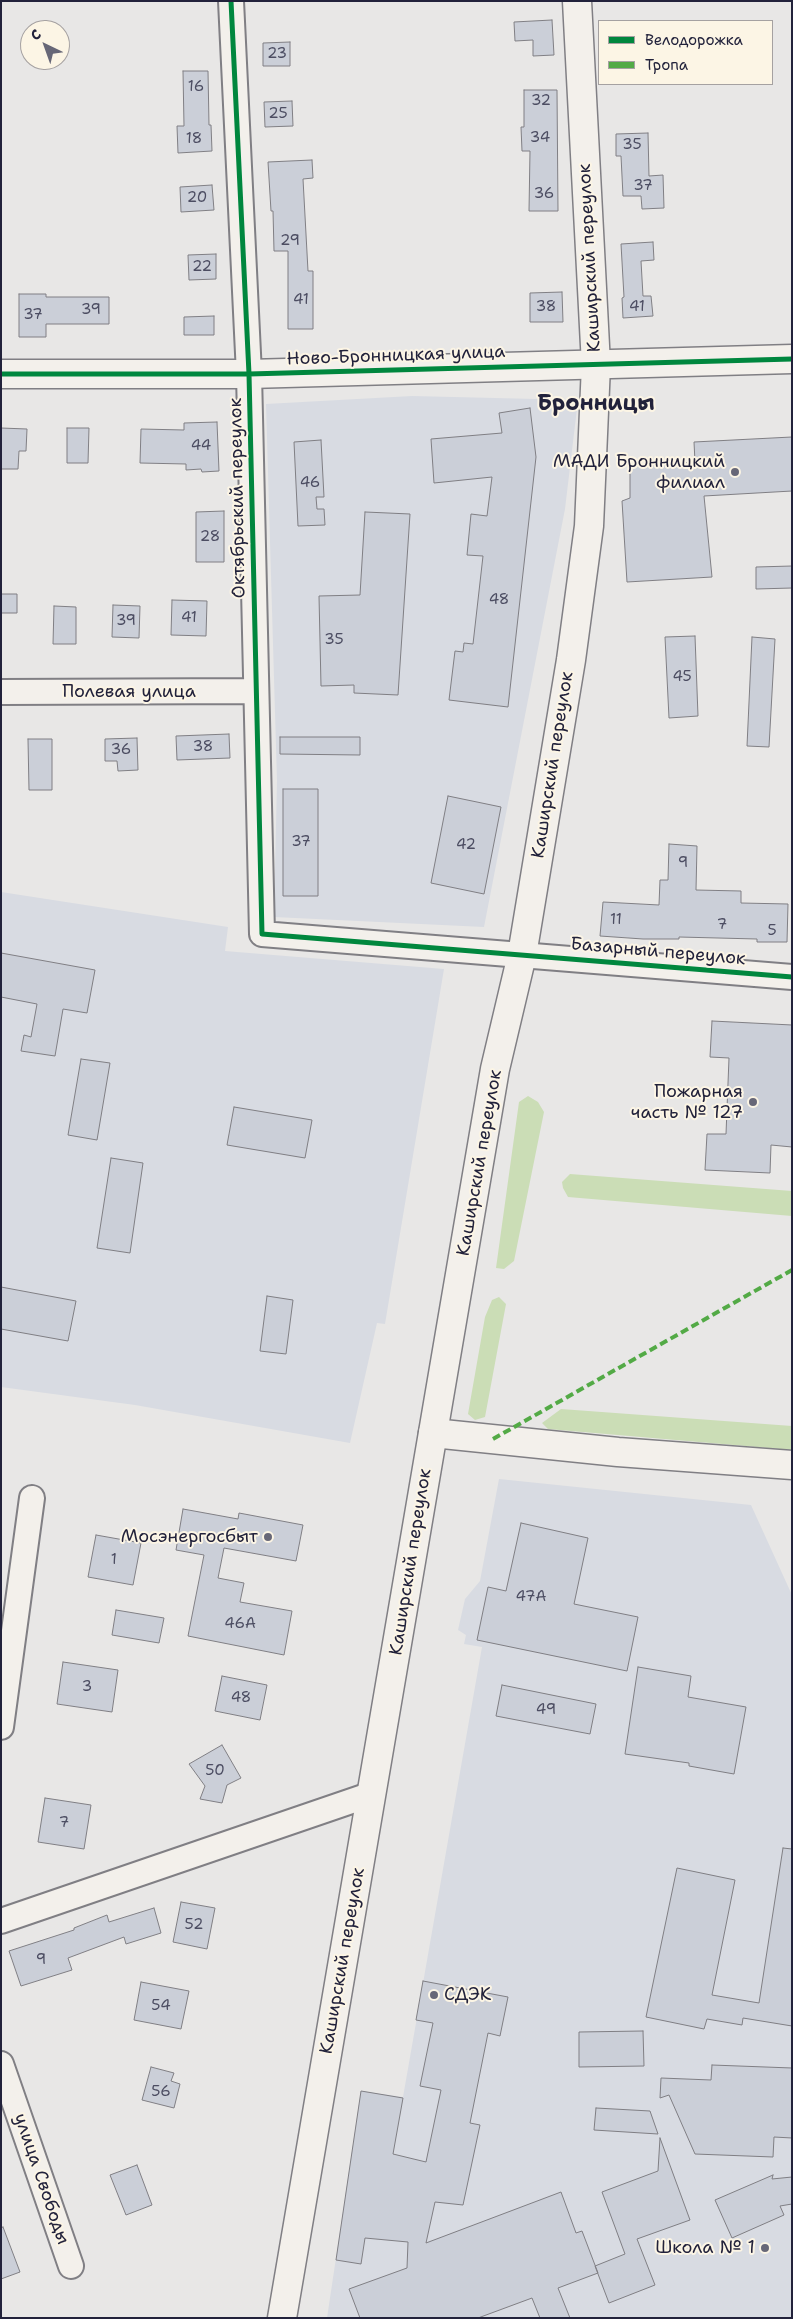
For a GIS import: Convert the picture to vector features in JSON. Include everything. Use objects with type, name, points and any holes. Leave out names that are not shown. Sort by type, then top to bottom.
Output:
[{"type":"main road","name":"Каширский переулок","points":[[282,2318],[495,1070],[522,954],[571,660],[589,526],[596,364],[577,1]]},
{"type":"main road","name":"Ново-Бронницкая улица","points":[[1,374],[249,374],[792,359]]},
{"type":"main road","points":[[433,1433],[618,1452],[792,1465]]},
{"type":"street","name":"Октябрьский переулок","points":[[232,1],[249,374],[262,934]]},
{"type":"street","name":"Полевая улица","points":[[1,692],[256,692]]},
{"type":"street","name":"Базарный переулок","points":[[262,934],[792,977]]},
{"type":"street","points":[[1,1727],[32,1498]]},
{"type":"street","points":[[1,1921],[372,1794]]},
{"type":"street","name":"улица Свободы","points":[[1,2064],[71,2266]]},
{"type":"shaded area","points":[[412,396],[578,400],[565,509],[484,927],[274,917],[277,781],[266,404]]},
{"type":"shaded area","points":[[1,892],[228,927],[225,951],[444,969],[385,1324],[377,1323],[350,1443],[135,1405],[1,1387]]},
{"type":"shaded area","points":[[499,1479],[751,1505],[792,1595],[792,2318],[327,2318],[361,2091],[403,2097],[482,1647],[464,1644],[466,1635],[458,1630],[465,1599],[480,1581]]},
{"type":"green space","points":[[528,1096],[538,1102],[544,1112],[514,1261],[504,1269],[496,1268],[519,1102]]},
{"type":"green space","points":[[570,1174],[792,1191],[792,1216],[568,1197],[562,1182]]},
{"type":"green space","points":[[499,1297],[506,1304],[485,1417],[475,1420],[468,1414],[485,1317],[492,1300]]},
{"type":"green space","points":[[561,1409],[792,1426],[792,1450],[548,1429],[542,1423]]},
{"type":"building","points":[[552,20],[554,55],[533,56],[533,40],[515,41],[514,22]]},
{"type":"building","points":[[290,42],[290,66],[263,66],[263,43]]},
{"type":"building","points":[[183,71],[208,71],[209,125],[211,125],[212,151],[178,153],[177,126],[184,126]]},
{"type":"building","points":[[524,90],[557,90],[558,211],[529,211],[530,151],[522,151],[521,127],[524,127]]},
{"type":"building","points":[[292,101],[293,126],[265,127],[264,102]]},
{"type":"building","points":[[648,133],[649,176],[663,175],[664,208],[642,209],[641,196],[623,196],[621,156],[616,156],[616,134]]},
{"type":"building","points":[[312,160],[313,178],[303,179],[308,271],[313,271],[313,329],[288,329],[288,251],[274,251],[273,211],[271,211],[268,162]]},
{"type":"building","points":[[212,185],[214,210],[181,212],[180,187]]},
{"type":"building","points":[[653,242],[654,260],[641,261],[643,296],[651,296],[653,316],[623,318],[622,298],[624,297],[621,244]]},
{"type":"building","points":[[216,254],[216,279],[189,280],[188,255]]},
{"type":"building","points":[[562,292],[563,322],[530,322],[530,293]]},
{"type":"building","points":[[19,294],[46,294],[46,297],[109,297],[109,324],[46,324],[46,337],[19,337]]},
{"type":"building","points":[[214,316],[214,335],[184,335],[184,317]]},
{"type":"building","points":[[530,408],[536,457],[508,707],[449,700],[455,651],[463,652],[464,643],[473,644],[483,556],[467,555],[471,514],[487,516],[492,477],[434,483],[431,439],[502,433],[499,413]]},
{"type":"building","points":[[217,422],[219,471],[202,472],[201,469],[186,470],[186,464],[140,463],[141,429],[184,430],[184,423]]},
{"type":"building","points":[[1,428],[27,429],[26,451],[19,451],[18,469],[1,469]]},
{"type":"building","points":[[67,428],[89,428],[88,463],[67,463]]},
{"type":"building","points":[[792,437],[792,491],[704,496],[712,577],[627,582],[622,501],[630,498],[630,466],[695,462],[694,442]]},
{"type":"building","points":[[321,440],[324,497],[316,497],[317,509],[324,509],[325,525],[298,526],[294,442]]},
{"type":"building","points":[[224,511],[224,562],[196,562],[196,512]]},
{"type":"building","points":[[365,512],[410,514],[398,695],[354,693],[354,685],[321,686],[319,596],[360,595]]},
{"type":"building","points":[[792,566],[792,588],[756,589],[756,567]]},
{"type":"building","points":[[1,594],[17,594],[17,613],[1,613]]},
{"type":"building","points":[[172,600],[207,601],[206,636],[171,635]]},
{"type":"building","points":[[113,605],[140,606],[139,638],[112,637]]},
{"type":"building","points":[[54,606],[76,607],[76,644],[53,644]]},
{"type":"building","points":[[695,636],[698,716],[669,718],[665,637]]},
{"type":"building","points":[[752,637],[775,639],[769,747],[747,746]]},
{"type":"building","points":[[229,734],[230,758],[177,760],[176,736]]},
{"type":"building","points":[[280,737],[360,737],[360,755],[280,754]]},
{"type":"building","points":[[137,738],[138,770],[118,771],[117,761],[105,761],[105,739]]},
{"type":"building","points":[[28,739],[52,739],[52,790],[29,790]]},
{"type":"building","points":[[283,789],[318,789],[318,896],[283,896]]},
{"type":"building","points":[[448,796],[501,807],[484,894],[431,883]]},
{"type":"building","points":[[669,844],[697,846],[696,890],[741,891],[741,903],[788,904],[787,942],[757,942],[757,939],[679,937],[679,939],[643,939],[600,936],[603,902],[659,905],[660,880],[668,880]]},
{"type":"building","points":[[1,953],[95,970],[87,1013],[63,1009],[55,1056],[21,1051],[24,1035],[31,1037],[37,1004],[1,997]]},
{"type":"building","points":[[712,1021],[792,1025],[792,1147],[771,1145],[770,1173],[705,1170],[707,1134],[726,1134],[729,1058],[710,1057]]},
{"type":"building","points":[[81,1059],[110,1063],[97,1140],[68,1135]]},
{"type":"building","points":[[234,1107],[312,1120],[305,1158],[227,1145]]},
{"type":"building","points":[[111,1158],[143,1163],[130,1253],[97,1248]]},
{"type":"building","points":[[1,1287],[76,1301],[68,1341],[1,1329]]},
{"type":"building","points":[[267,1296],[293,1300],[286,1354],[260,1351]]},
{"type":"building","points":[[183,1509],[238,1519],[239,1513],[303,1525],[296,1561],[224,1548],[218,1578],[244,1583],[240,1602],[292,1611],[284,1655],[188,1636],[204,1555],[176,1550]]},
{"type":"building","points":[[521,1523],[588,1538],[574,1604],[638,1617],[627,1671],[477,1640],[488,1587],[506,1591]]},
{"type":"building","points":[[96,1535],[141,1543],[133,1585],[88,1577]]},
{"type":"building","points":[[116,1610],[164,1618],[159,1643],[112,1635]]},
{"type":"building","points":[[63,1662],[118,1670],[112,1712],[57,1704]]},
{"type":"building","points":[[638,1667],[691,1676],[688,1697],[746,1707],[734,1774],[689,1766],[689,1763],[625,1754]]},
{"type":"building","points":[[222,1676],[267,1685],[260,1720],[215,1711]]},
{"type":"building","points":[[502,1685],[596,1704],[590,1734],[496,1716]]},
{"type":"building","points":[[222,1745],[241,1778],[227,1785],[222,1803],[200,1799],[205,1786],[189,1764]]},
{"type":"building","points":[[45,1798],[91,1805],[84,1849],[38,1842]]},
{"type":"building","points":[[783,1848],[792,1849],[792,2026],[743,2018],[742,2025],[707,2019],[704,2029],[646,2017],[677,1868],[735,1880],[712,1995],[759,2003]]},
{"type":"building","points":[[181,1902],[215,1908],[207,1949],[173,1942]]},
{"type":"building","points":[[154,1908],[161,1933],[126,1944],[124,1937],[68,1958],[72,1970],[21,1986],[9,1951],[74,1930],[74,1928],[107,1915],[109,1922]]},
{"type":"building","points":[[423,1981],[508,1997],[500,2036],[488,2033],[470,2123],[480,2125],[463,2205],[435,2202],[426,2243],[561,2192],[576,2233],[582,2231],[598,2273],[558,2288],[570,2318],[540,2318],[532,2298],[478,2318],[360,2318],[349,2289],[407,2268],[408,2242],[365,2238],[361,2264],[336,2260],[361,2091],[403,2098],[393,2154],[426,2162],[441,2090],[420,2086],[433,2023],[416,2020]]},
{"type":"building","points":[[141,1982],[189,1991],[181,2029],[134,2020]]},
{"type":"building","points":[[643,2031],[644,2066],[579,2067],[579,2032]]},
{"type":"building","points":[[712,2065],[792,2068],[792,2138],[774,2137],[773,2157],[695,2154],[669,2095],[660,2098],[661,2078],[711,2080]]},
{"type":"building","points":[[151,2067],[174,2073],[171,2081],[180,2084],[174,2108],[142,2100]]},
{"type":"building","points":[[596,2108],[650,2111],[658,2134],[594,2130]]},
{"type":"building","points":[[660,2138],[690,2220],[637,2239],[655,2285],[609,2303],[595,2266],[625,2254],[602,2192],[658,2171]]},
{"type":"building","points":[[137,2165],[152,2205],[126,2215],[110,2175]]},
{"type":"building","points":[[773,2175],[772,2179],[792,2177],[792,2204],[780,2206],[784,2215],[732,2238],[715,2200]]},
{"type":"building","points":[[3,2227],[20,2272],[1,2279],[1,2228]]},
{"type":"marked path","points":[[493,1439],[792,1270]]},
{"type":"cycle path","points":[[231,1],[249,374],[262,934],[792,977]]},
{"type":"cycle path","points":[[1,374],[249,374],[792,359]]},
{"type":"place","name":"МАДИ Бронницкий филиал","points":[[735,472]]},
{"type":"place","name":"Пожарная часть № 127","points":[[753,1102]]},
{"type":"place","name":"Мосэнергосбыт","points":[[268,1537]]},
{"type":"place","name":"СДЭК","points":[[434,1995]]},
{"type":"place","name":"Школа № 1","points":[[765,2248]]},
{"type":"district","name":"Бронницы","points":[[596,404]]}]
